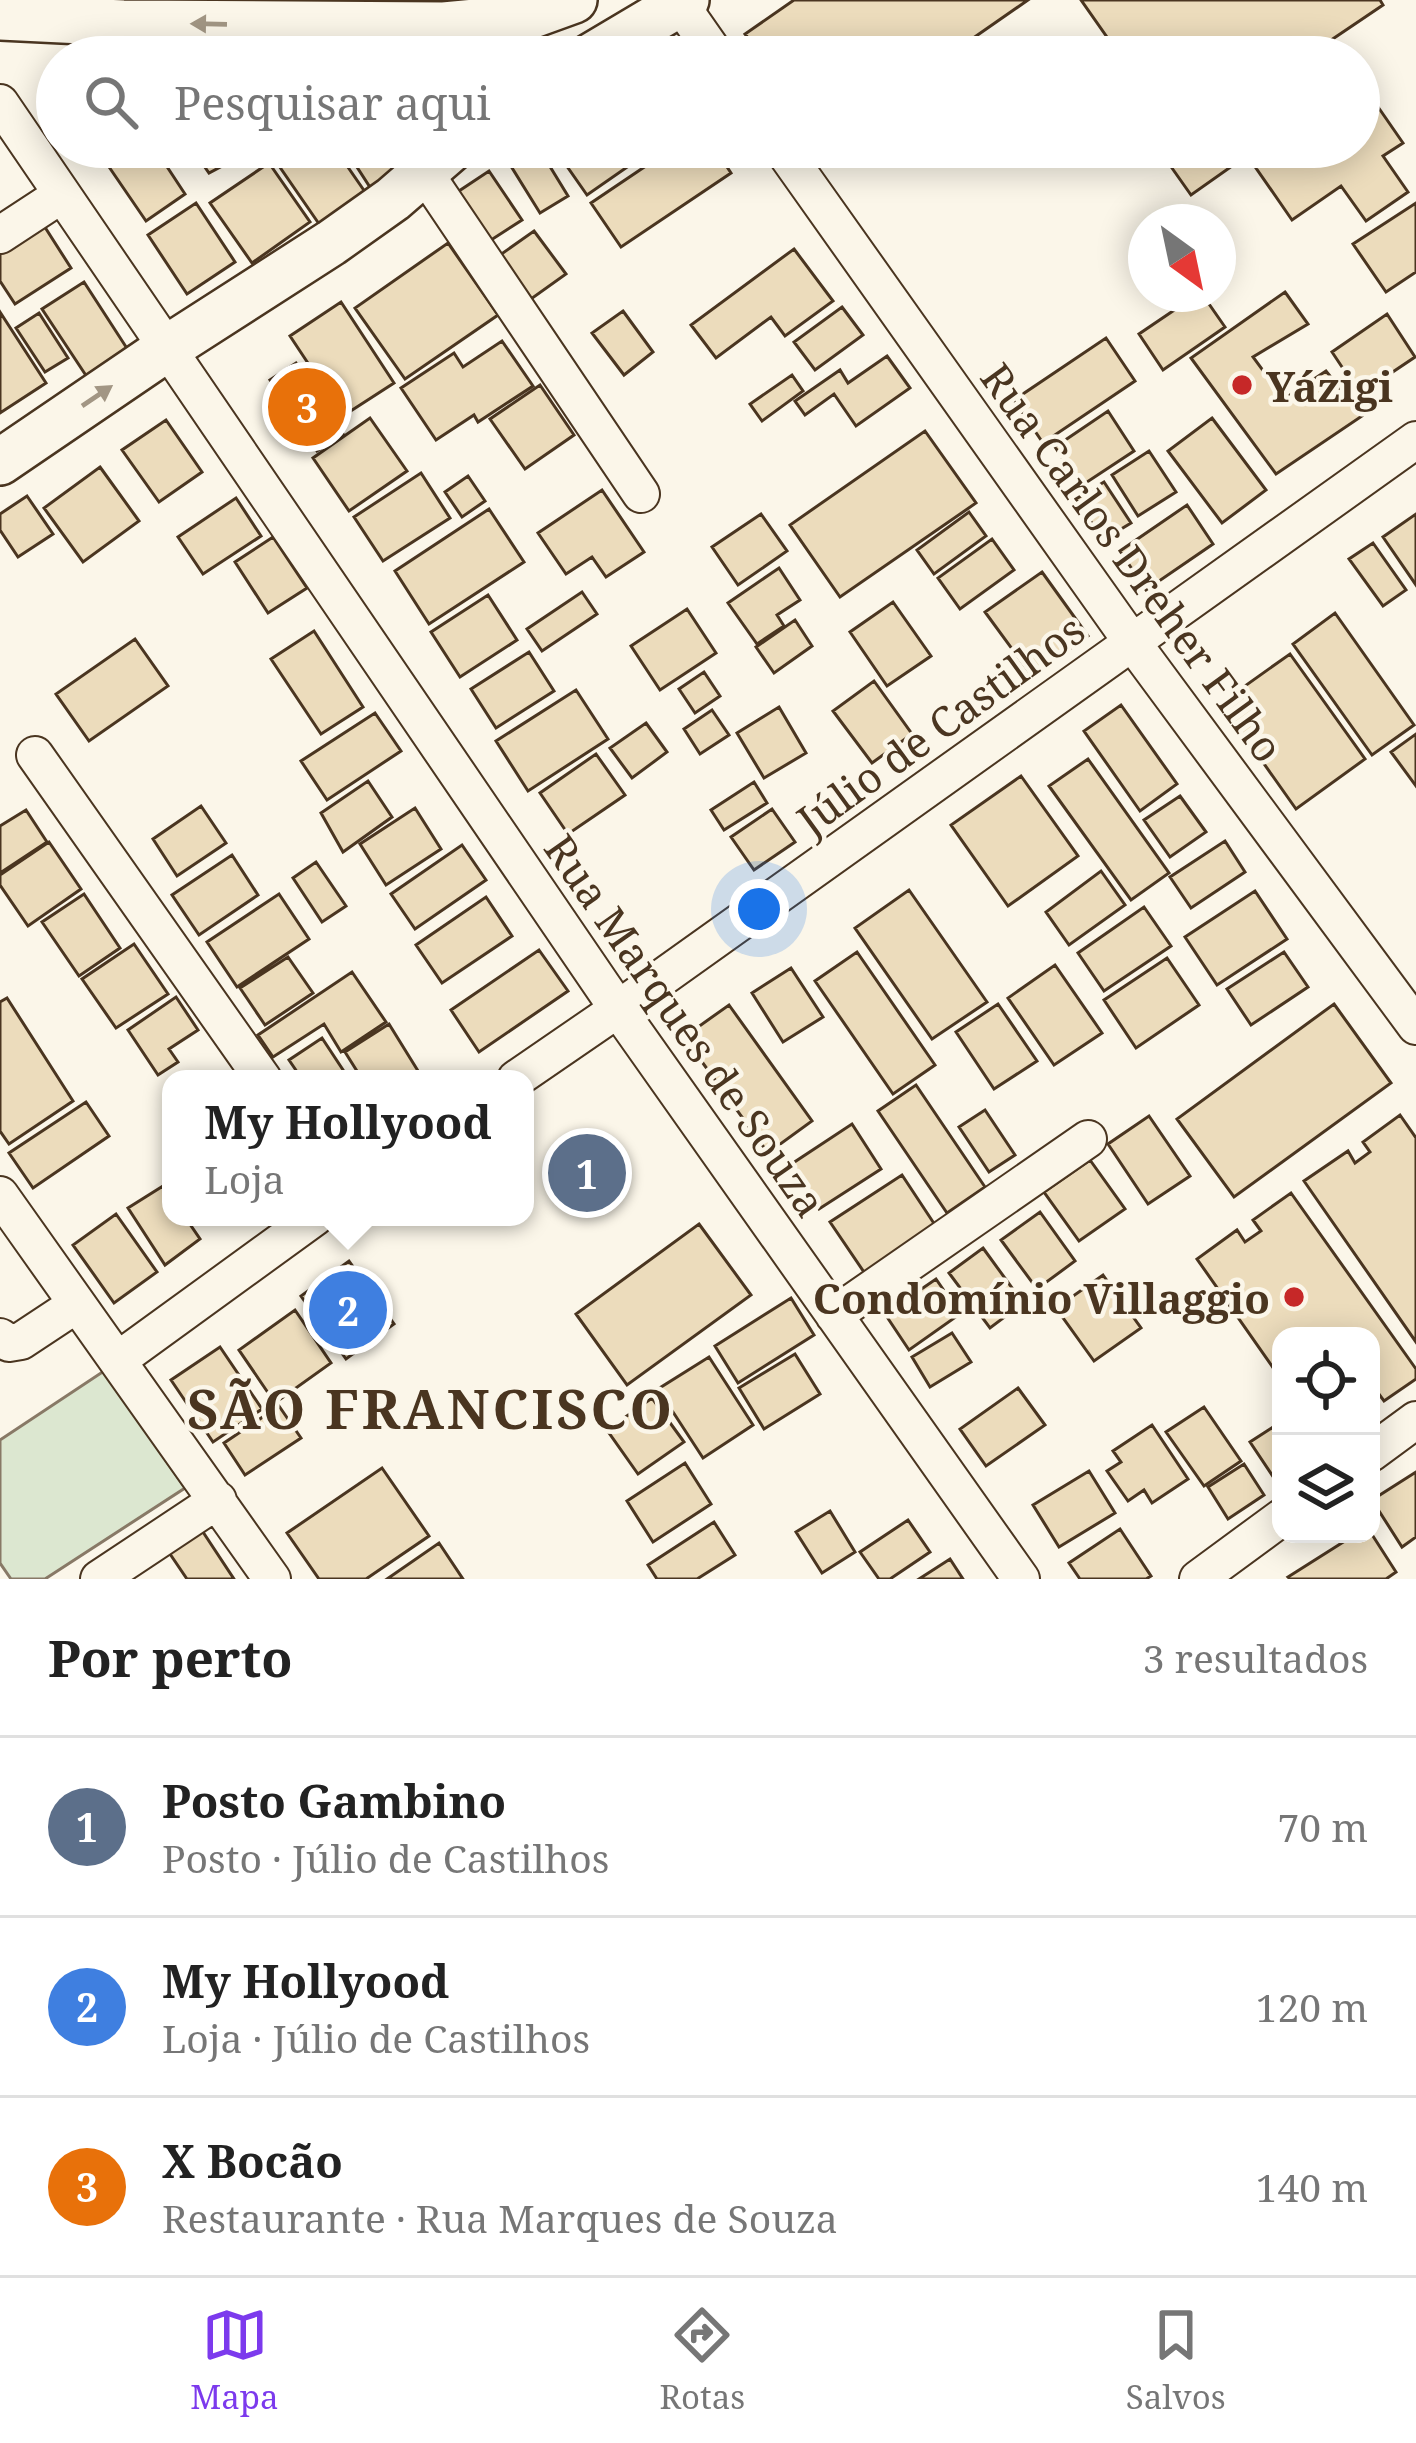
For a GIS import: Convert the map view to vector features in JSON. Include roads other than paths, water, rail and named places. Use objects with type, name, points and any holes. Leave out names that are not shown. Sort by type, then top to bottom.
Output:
[{"type":"main road","points":[[0,17],[443,26],[526,17],[574,0]]},
{"type":"main road","points":[[626,36],[683,2]]},
{"type":"main road","points":[[0,462],[331,243],[429,168]]},
{"type":"street","points":[[683,2],[704,36]]},
{"type":"street","name":"Rua Marques de Souza","points":[[0,103],[36,157]]},
{"type":"street","name":"Rua Marques de Souza","points":[[43,168],[618,1009],[1021,1579]]},
{"type":"street","points":[[444,168],[641,494]]},
{"type":"street","name":"Rua Carlos Dreher Filho","points":[[796,168],[1132,642],[1416,1026]]},
{"type":"street","points":[[0,235],[61,195]]},
{"type":"street","name":"Júlio de Castilhos","points":[[529,1070],[1416,440]]},
{"type":"street","points":[[35,754],[257,1070]]},
{"type":"street","points":[[834,1315],[1088,1139]]},
{"type":"street","points":[[3,1205],[272,1579]]},
{"type":"street","points":[[118,1360],[303,1226]]},
{"type":"street","points":[[0,1337],[9,1343],[21,1341],[77,1304]]},
{"type":"street","points":[[1380,1446],[1416,1420]]},
{"type":"street","points":[[99,1579],[218,1500]]},
{"type":"street","points":[[1198,1579],[1272,1525]]},
{"type":"place","name":"Yázigi","points":[[1242,385]]},
{"type":"place","name":"X Bocão","points":[[307,407]]},
{"type":"place","name":"Posto Gambino","points":[[587,1173]]},
{"type":"place","name":"Condomínio Villaggio","points":[[1294,1297]]},
{"type":"place","name":"My Hollyood","points":[[348,1310]]},
{"type":"district","name":"SÃO FRANCISCO","points":[[431,1408]]}]
